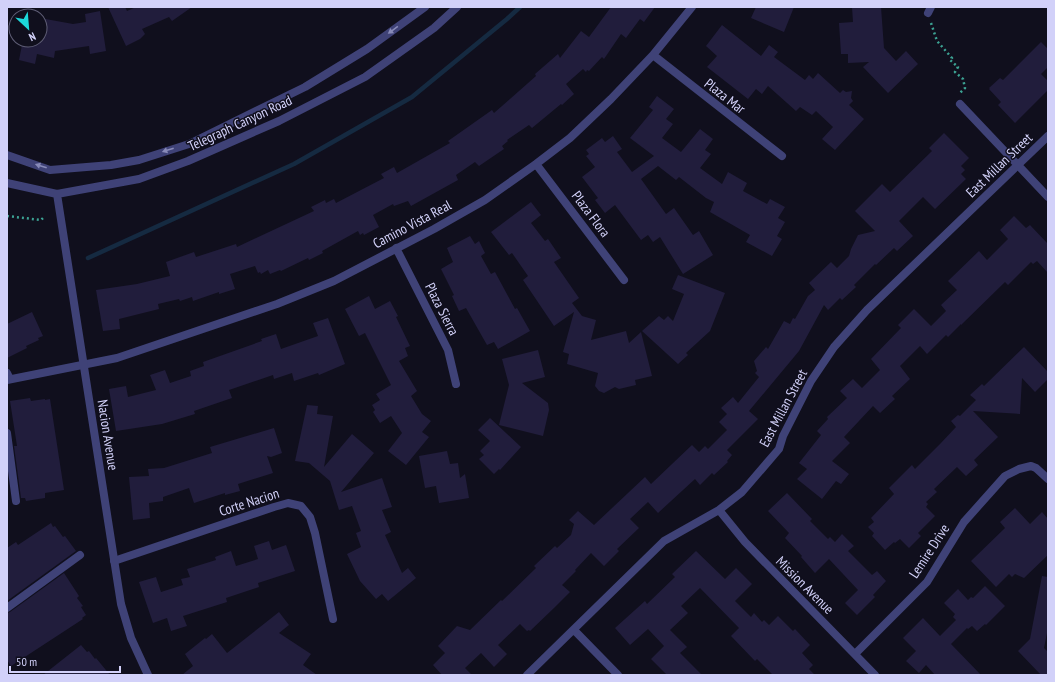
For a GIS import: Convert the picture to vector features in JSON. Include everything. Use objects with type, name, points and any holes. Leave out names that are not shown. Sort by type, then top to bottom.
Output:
[{"type":"street","points":[[7,155],[50,170],[111,165],[139,160],[189,144],[305,87],[366,50],[425,7]]},
{"type":"street","name":"Telegraph Canyon Road","points":[[7,183],[57,194],[139,179],[188,161],[279,121],[365,77],[434,28],[457,7]]},
{"type":"street","name":"Camino Vista Real","points":[[8,377],[84,366],[118,358],[277,304],[334,280],[434,229],[485,200],[570,138],[611,99],[653,55],[692,7]]},
{"type":"street","name":"Plaza Mar","points":[[653,55],[782,156]]},
{"type":"street","points":[[960,104],[1048,197]]},
{"type":"street","name":"East Millan Street","points":[[527,675],[664,541],[719,510],[742,492],[778,449],[811,381],[834,347],[867,310],[1048,136]]},
{"type":"street","name":"Plaza Flora","points":[[536,164],[624,280]]},
{"type":"street","name":"Nacion Avenue","points":[[57,194],[114,561],[125,619],[140,659],[148,675]]},
{"type":"street","name":"Plaza Sierra","points":[[396,248],[448,350],[456,384]]},
{"type":"street","points":[[7,434],[16,501]]},
{"type":"street","name":"Lemire Drive","points":[[855,654],[927,582],[964,522],[1005,476],[1019,469],[1030,466],[1036,468],[1048,479]]},
{"type":"street","name":"Corte Nacion","points":[[114,561],[274,507],[288,503],[301,506],[310,517],[315,533],[333,619]]},
{"type":"street","name":"Mission Avenue","points":[[719,510],[745,542],[875,675]]},
{"type":"street","points":[[7,608],[80,555]]},
{"type":"street","points":[[574,630],[618,675]]},
{"type":"path","points":[[930,10],[937,41],[952,58],[950,60],[958,67],[955,72],[963,79],[964,83]]},
{"type":"path","points":[[7,216],[40,220],[45,216]]},
{"type":"building","points":[[108,7],[125,7],[127,11],[136,7],[192,7],[172,21],[169,17],[142,29],[145,34],[140,39],[126,46]]},
{"type":"building","points":[[611,7],[655,7],[644,22],[640,19],[626,38],[621,34],[604,59],[602,57],[589,71],[587,70],[586,72],[583,69],[566,84],[574,94],[562,105],[561,104],[532,128],[529,125],[507,140],[508,141],[502,146],[504,149],[479,166],[475,162],[456,175],[458,180],[411,206],[408,201],[394,206],[393,204],[373,215],[379,227],[364,235],[363,233],[360,235],[358,231],[309,260],[308,258],[281,271],[280,270],[270,274],[268,270],[261,274],[260,272],[258,273],[255,266],[230,274],[235,289],[219,294],[219,292],[193,301],[192,297],[180,301],[179,299],[158,304],[159,309],[119,319],[120,329],[103,331],[96,290],[137,284],[170,276],[166,262],[194,252],[196,257],[236,244],[237,247],[314,211],[311,207],[325,200],[326,203],[334,199],[336,203],[384,178],[381,174],[394,167],[397,173],[450,143],[448,141],[492,110],[494,113],[536,76],[535,74],[558,54],[560,58],[581,31],[589,37]]},
{"type":"building","points":[[756,7],[794,7],[784,32],[751,18]]},
{"type":"building","points":[[852,7],[881,7],[884,48],[896,61],[906,51],[918,64],[888,93],[863,67],[869,62],[848,63],[848,54],[841,54],[839,23],[853,22]]},
{"type":"building","points":[[100,11],[106,51],[90,54],[89,46],[55,51],[54,58],[37,54],[35,64],[19,60],[21,48],[48,48],[48,19],[73,24],[86,22],[85,14]]},
{"type":"building","points":[[722,25],[761,56],[769,45],[778,52],[774,57],[805,80],[809,75],[813,79],[818,73],[840,93],[843,90],[846,92],[852,91],[851,98],[853,101],[849,105],[864,119],[835,150],[822,139],[833,127],[816,111],[812,115],[800,107],[796,111],[768,86],[762,94],[756,89],[748,99],[707,67],[717,56],[706,46]]},
{"type":"building","points":[[1041,42],[1048,49],[1048,67],[1041,74],[1048,81],[1048,90],[1015,123],[998,105],[1001,102],[989,88],[1000,78],[1003,80]]},
{"type":"building","points":[[657,96],[674,109],[666,119],[673,124],[662,138],[681,152],[700,129],[713,139],[705,150],[711,154],[700,168],[722,184],[728,172],[747,183],[743,191],[767,204],[770,199],[785,207],[778,218],[785,222],[777,236],[782,239],[772,256],[746,242],[750,235],[710,212],[714,202],[706,198],[679,177],[676,180],[658,166],[641,179],[666,214],[674,208],[693,235],[699,231],[713,255],[683,274],[660,237],[653,242],[648,235],[641,240],[615,205],[605,213],[595,200],[598,198],[582,177],[595,167],[586,156],[589,154],[586,150],[602,138],[605,142],[613,136],[622,149],[617,152],[632,172],[654,156],[630,138],[653,110],[649,107]]},
{"type":"building","points":[[944,133],[969,158],[961,166],[965,170],[961,174],[966,179],[935,209],[923,197],[899,221],[913,236],[897,251],[894,248],[876,265],[875,264],[854,285],[856,287],[842,300],[840,298],[828,310],[824,305],[799,351],[749,411],[758,419],[727,450],[732,455],[727,461],[728,462],[714,475],[712,473],[700,485],[695,479],[658,513],[648,502],[630,519],[639,528],[617,549],[619,551],[604,566],[591,553],[562,585],[570,592],[554,608],[530,631],[527,631],[520,624],[498,645],[507,654],[494,667],[481,653],[465,668],[472,675],[442,675],[433,665],[445,653],[438,646],[457,626],[470,630],[536,568],[534,566],[555,546],[557,548],[571,535],[574,524],[569,520],[578,511],[594,525],[645,477],[651,484],[692,445],[699,452],[705,446],[708,449],[727,430],[719,422],[727,414],[721,408],[733,397],[738,403],[759,377],[755,373],[757,371],[754,361],[766,347],[768,349],[784,321],[790,324],[793,318],[795,319],[808,296],[815,290],[809,283],[831,262],[837,268],[849,256],[858,235],[875,231],[855,211],[882,184],[890,192],[932,151],[929,148]]},
{"type":"building","points":[[531,202],[541,215],[531,223],[545,241],[548,239],[561,258],[554,262],[579,298],[572,303],[582,316],[596,320],[591,340],[626,331],[629,343],[641,332],[652,376],[635,380],[636,385],[619,389],[615,387],[604,393],[599,391],[595,386],[598,373],[567,364],[569,354],[563,352],[574,312],[554,326],[523,280],[528,276],[512,253],[509,255],[491,232]]},
{"type":"building","points":[[1014,216],[1026,228],[1030,225],[1048,244],[1048,273],[1037,261],[1033,264],[1031,262],[1008,285],[1005,282],[948,337],[946,335],[927,354],[920,346],[900,366],[910,379],[892,396],[895,399],[880,413],[873,406],[844,437],[850,443],[832,461],[849,474],[841,484],[836,481],[822,499],[797,479],[807,469],[799,463],[821,435],[817,431],[828,419],[827,417],[847,398],[840,391],[853,379],[862,388],[880,370],[871,359],[901,328],[898,325],[914,309],[931,326],[946,311],[941,305],[957,290],[948,281],[979,251],[987,260],[1008,239],[1000,230]]},
{"type":"building","points":[[470,236],[475,244],[479,241],[485,253],[481,256],[491,274],[495,272],[515,309],[517,308],[530,331],[498,349],[494,342],[487,345],[466,308],[459,311],[452,296],[454,295],[441,269],[453,262],[447,248]]},
{"type":"building","points":[[678,275],[725,293],[710,331],[686,353],[688,355],[678,364],[642,331],[659,316],[664,320],[668,316],[673,321],[684,294],[672,289]]},
{"type":"building","points":[[369,296],[375,309],[390,301],[398,316],[396,317],[410,346],[405,348],[408,356],[399,361],[417,391],[411,396],[422,414],[431,421],[422,432],[429,437],[406,465],[388,451],[402,433],[391,416],[380,423],[373,412],[375,410],[372,405],[380,400],[376,394],[391,385],[365,333],[359,336],[345,309]]},
{"type":"building","points":[[32,312],[43,336],[38,338],[39,340],[26,346],[27,348],[7,358],[7,324]]},
{"type":"building","points":[[328,318],[345,364],[319,375],[318,373],[294,381],[292,373],[274,379],[273,375],[229,390],[232,398],[194,411],[195,414],[162,424],[116,431],[109,389],[126,386],[128,397],[156,390],[150,375],[165,370],[170,383],[191,376],[190,371],[204,366],[203,362],[262,341],[261,339],[276,334],[281,349],[318,336],[313,323]]},
{"type":"building","points":[[1024,347],[1048,372],[1048,379],[1035,392],[1022,378],[1020,414],[973,411],[998,437],[974,460],[978,465],[966,476],[957,467],[934,489],[937,492],[926,502],[928,504],[926,507],[935,516],[918,533],[921,536],[909,548],[900,539],[885,550],[872,536],[874,533],[868,527],[874,522],[871,518],[894,494],[889,488],[912,465],[915,469],[940,444],[956,427],[951,421],[958,415],[960,416],[976,400],[970,395],[982,384],[984,386]]},
{"type":"building","points":[[538,350],[545,377],[522,383],[548,403],[549,410],[543,436],[499,425],[509,385],[502,359]]},
{"type":"building","points":[[30,398],[31,401],[50,399],[64,490],[45,493],[45,498],[26,501],[25,498],[21,498],[14,446],[17,446],[10,401]]},
{"type":"building","points":[[307,405],[318,406],[317,414],[333,416],[324,467],[352,434],[374,453],[341,492],[382,478],[392,507],[382,510],[391,532],[385,535],[402,573],[408,568],[416,578],[388,601],[382,594],[376,599],[360,581],[347,554],[361,547],[356,533],[361,531],[352,506],[339,510],[330,481],[309,463],[295,461]]},
{"type":"building","points":[[490,418],[521,447],[500,470],[499,469],[494,474],[479,459],[484,455],[480,451],[490,441],[478,430]]},
{"type":"building","points":[[274,428],[282,453],[271,457],[267,456],[273,473],[238,484],[240,491],[225,495],[225,493],[194,503],[189,488],[163,497],[163,501],[149,503],[150,518],[133,520],[129,477],[149,476],[148,469],[164,468],[212,453],[210,447]]},
{"type":"building","points":[[447,451],[450,464],[458,463],[460,478],[465,474],[469,498],[439,503],[436,486],[425,488],[419,456]]},
{"type":"building","points":[[787,493],[812,519],[810,521],[828,539],[830,537],[835,542],[842,534],[854,546],[848,551],[872,575],[877,571],[886,581],[873,595],[875,597],[857,615],[845,603],[858,590],[829,559],[815,573],[785,538],[789,533],[768,511]]},
{"type":"building","points":[[1015,508],[1030,524],[1042,512],[1048,519],[1048,555],[1024,578],[1015,574],[1012,577],[1009,574],[996,587],[971,561],[1005,528],[1000,522]]},
{"type":"building","points":[[51,523],[63,537],[65,536],[76,551],[7,601],[7,548],[16,542],[18,545]]},
{"type":"building","points":[[269,541],[272,550],[286,545],[295,571],[258,583],[259,587],[226,598],[227,602],[183,616],[187,626],[171,631],[167,618],[153,623],[139,582],[156,577],[161,592],[183,585],[181,579],[190,577],[187,569],[216,560],[215,557],[231,551],[236,566],[258,559],[254,546]]},
{"type":"building","points":[[696,551],[725,579],[736,568],[752,584],[735,601],[751,617],[754,613],[762,622],[764,620],[769,625],[778,616],[793,631],[795,629],[810,645],[802,653],[813,665],[809,669],[815,675],[773,675],[757,659],[755,661],[731,636],[739,628],[700,588],[681,606],[688,613],[670,630],[687,647],[680,653],[702,675],[667,675],[651,659],[664,646],[648,629],[630,645],[615,628],[645,601],[647,604],[675,577],[672,574]]},
{"type":"building","points":[[64,573],[79,596],[77,598],[83,606],[81,607],[86,615],[82,618],[83,619],[11,666],[7,660],[7,613]]},
{"type":"building","points":[[1042,576],[1048,577],[1048,628],[1044,648],[1048,652],[1048,675],[1041,675],[1018,651],[1030,639]]},
{"type":"building","points":[[985,586],[1005,606],[986,625],[985,624],[977,631],[972,626],[968,629],[967,628],[951,644],[981,675],[935,675],[926,665],[919,673],[906,661],[916,651],[903,638],[923,618],[940,636],[956,620],[953,617],[955,614],[944,603],[958,589],[968,600],[971,597],[973,598]]},
{"type":"building","points":[[279,612],[289,625],[279,633],[311,654],[303,665],[317,675],[182,675],[193,666],[185,654],[205,638],[206,639],[212,634],[227,653]]},
{"type":"building","points":[[81,645],[87,652],[89,651],[95,659],[96,658],[110,675],[43,675]]},
{"type":"waterway","points":[[88,258],[294,164],[412,97],[520,7]]}]
